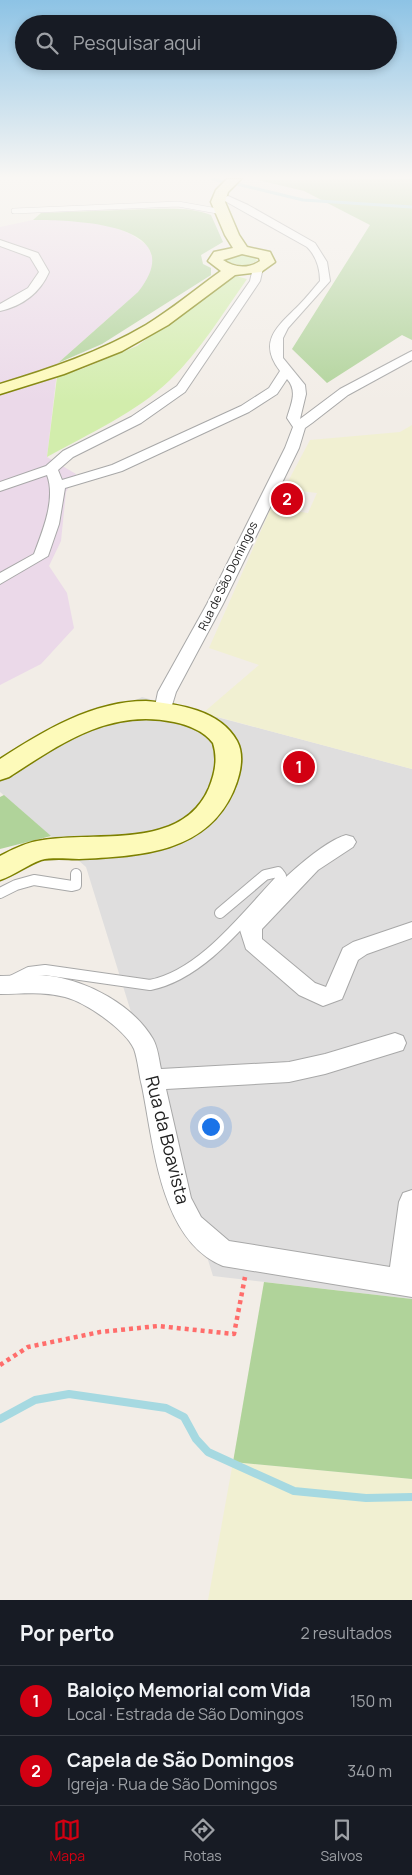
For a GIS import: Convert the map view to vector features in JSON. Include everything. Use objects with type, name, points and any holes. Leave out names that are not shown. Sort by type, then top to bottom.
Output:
[{"type":"main road","points":[[222,254],[215,258],[218,265],[232,270],[258,268],[268,262],[268,259],[261,254]]},
{"type":"main road","points":[[0,390],[38,378],[112,348],[152,328],[232,270]]},
{"type":"main road","points":[[0,771],[57,735],[93,720],[125,711],[163,711],[203,721],[216,730],[226,741],[229,752],[227,774],[223,789],[204,816],[174,834],[140,846],[38,850],[0,870]]},
{"type":"street","points":[[0,308],[18,302],[41,281],[44,272],[34,255],[30,254]]},
{"type":"street","points":[[316,254],[320,260],[325,281],[279,332],[276,353],[286,371],[299,384],[300,394],[293,418],[298,427],[344,392],[412,355]]},
{"type":"street","points":[[0,487],[51,469],[68,454],[136,420],[181,389],[255,282],[258,268]]},
{"type":"street","points":[[58,486],[117,468],[245,409],[273,390],[286,371]]},
{"type":"street","name":"Rua de São Domingos","points":[[163,711],[168,692],[215,604],[292,448],[298,427]]},
{"type":"street","points":[[0,578],[41,556],[52,524],[58,486],[51,469]]},
{"type":"street","points":[[346,842],[311,865],[256,922],[250,930],[254,943],[307,989],[316,995],[324,997],[334,993],[350,954],[360,948],[412,930]]},
{"type":"street","name":"Rua da Boavista","points":[[4,985],[50,984],[85,994],[131,1027],[144,1045],[179,1201],[192,1226],[223,1253],[407,1283]]},
{"type":"street","points":[[152,1080],[289,1072],[326,1064],[395,1043]]},
{"type":"street","points":[[407,1283],[412,1209]]},
{"type":"lane","points":[[4,985],[19,975],[46,970],[150,985],[167,983],[195,965],[280,880],[281,876],[278,872],[265,874],[220,913]]},
{"type":"lane","points":[[0,893],[22,882],[35,880],[70,887],[76,885],[76,874]]},
{"type":"path","points":[[0,1365],[28,1348],[100,1332],[158,1326],[234,1334],[248,1257]]},
{"type":"shaded area","points":[[0,254],[151,254],[154,262],[148,280],[138,292],[58,363],[47,457],[76,474],[66,492],[61,541],[49,566],[67,593],[74,628],[41,664],[0,685]]},
{"type":"shaded area","points":[[142,697],[412,769],[412,1299],[213,1276],[86,867],[0,792],[0,770]]},
{"type":"green space","points":[[151,254],[203,254],[201,255],[203,264],[211,268],[211,275],[102,344],[58,363],[138,292],[151,269]]},
{"type":"green space","points":[[238,254],[255,257],[257,261],[245,266],[227,262],[227,258]]},
{"type":"green space","points":[[352,254],[412,254],[412,340],[402,335],[327,383],[292,349]]},
{"type":"green space","points":[[236,276],[247,279],[201,344],[170,380],[157,392],[127,413],[47,457],[57,377],[82,369],[137,346],[230,277]]},
{"type":"green space","points":[[412,425],[412,769],[203,713],[259,665],[209,648],[271,508],[308,513],[317,493],[284,489],[310,440],[400,432]]},
{"type":"green space","points":[[4,795],[51,836],[0,849],[0,797]]},
{"type":"green space","points":[[264,1282],[412,1299],[412,1479],[233,1462]]},
{"type":"green space","points":[[233,1462],[412,1479],[412,1600],[208,1600]]},
{"type":"building","points":[[280,490],[297,492],[294,499],[277,496]]},
{"type":"waterway","points":[[0,1419],[35,1400],[69,1394],[166,1408],[184,1417],[196,1439],[208,1452],[294,1491],[366,1498],[412,1497]]},
{"type":"place","name":"Capela de São Domingos","points":[[287,499]]},
{"type":"place","name":"Baloiço Memorial com Vida","points":[[299,767]]}]
